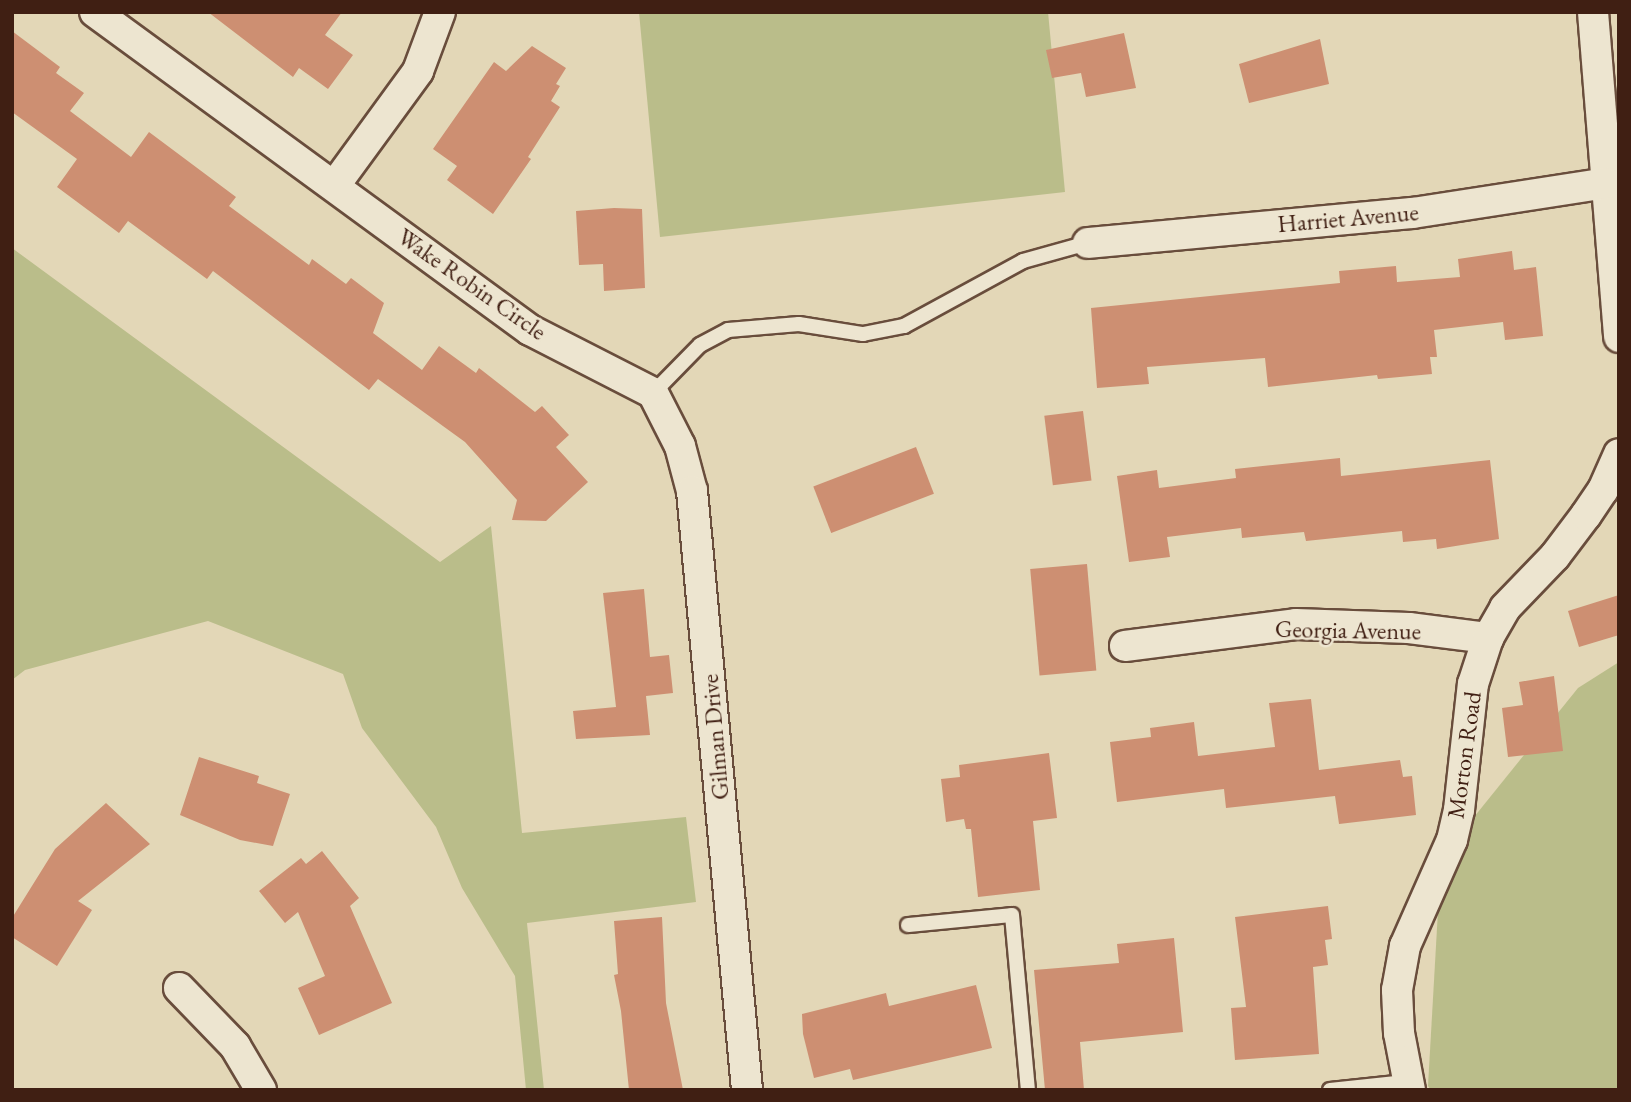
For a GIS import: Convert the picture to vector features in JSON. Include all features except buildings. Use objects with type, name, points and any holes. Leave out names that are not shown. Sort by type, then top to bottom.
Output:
[{"type":"street","name":"Wake Robin Circle","points":[[95,12],[530,330],[653,393]]},
{"type":"street","points":[[335,185],[418,71],[440,12]]},
{"type":"street","points":[[1593,12],[1619,337]]},
{"type":"street","name":"Harriet Avenue","points":[[1088,243],[1413,213],[1607,183]]},
{"type":"street","name":"Gilman Drive","points":[[653,393],[680,446],[692,491],[747,1090]]},
{"type":"street","name":"Morton Road","points":[[1408,1086],[1397,990],[1405,946],[1452,840],[1459,810],[1473,684],[1488,638],[1506,608],[1555,556],[1586,515],[1608,482],[1619,454]]},
{"type":"street","name":"Georgia Avenue","points":[[1125,646],[1296,624],[1409,628],[1488,638]]},
{"type":"street","points":[[179,988],[235,1046],[261,1090]]},
{"type":"lane","points":[[653,393],[700,345],[728,330],[799,324],[863,334],[904,326],[1023,261],[1088,243]]},
{"type":"lane","points":[[908,925],[1012,915],[1028,1090]]},
{"type":"lane","points":[[1330,1090],[1408,1086]]},
{"type":"green space","points":[[639,12],[1048,12],[1065,192],[660,237]]},
{"type":"green space","points":[[12,248],[440,562],[491,526],[522,833],[686,817],[696,902],[527,923],[544,1090],[526,1090],[515,976],[462,888],[436,827],[362,728],[343,674],[208,621],[25,670],[12,680]]},
{"type":"green space","points":[[1619,662],[1619,1090],[1431,1090],[1428,1086],[1441,858],[1578,688]]}]
